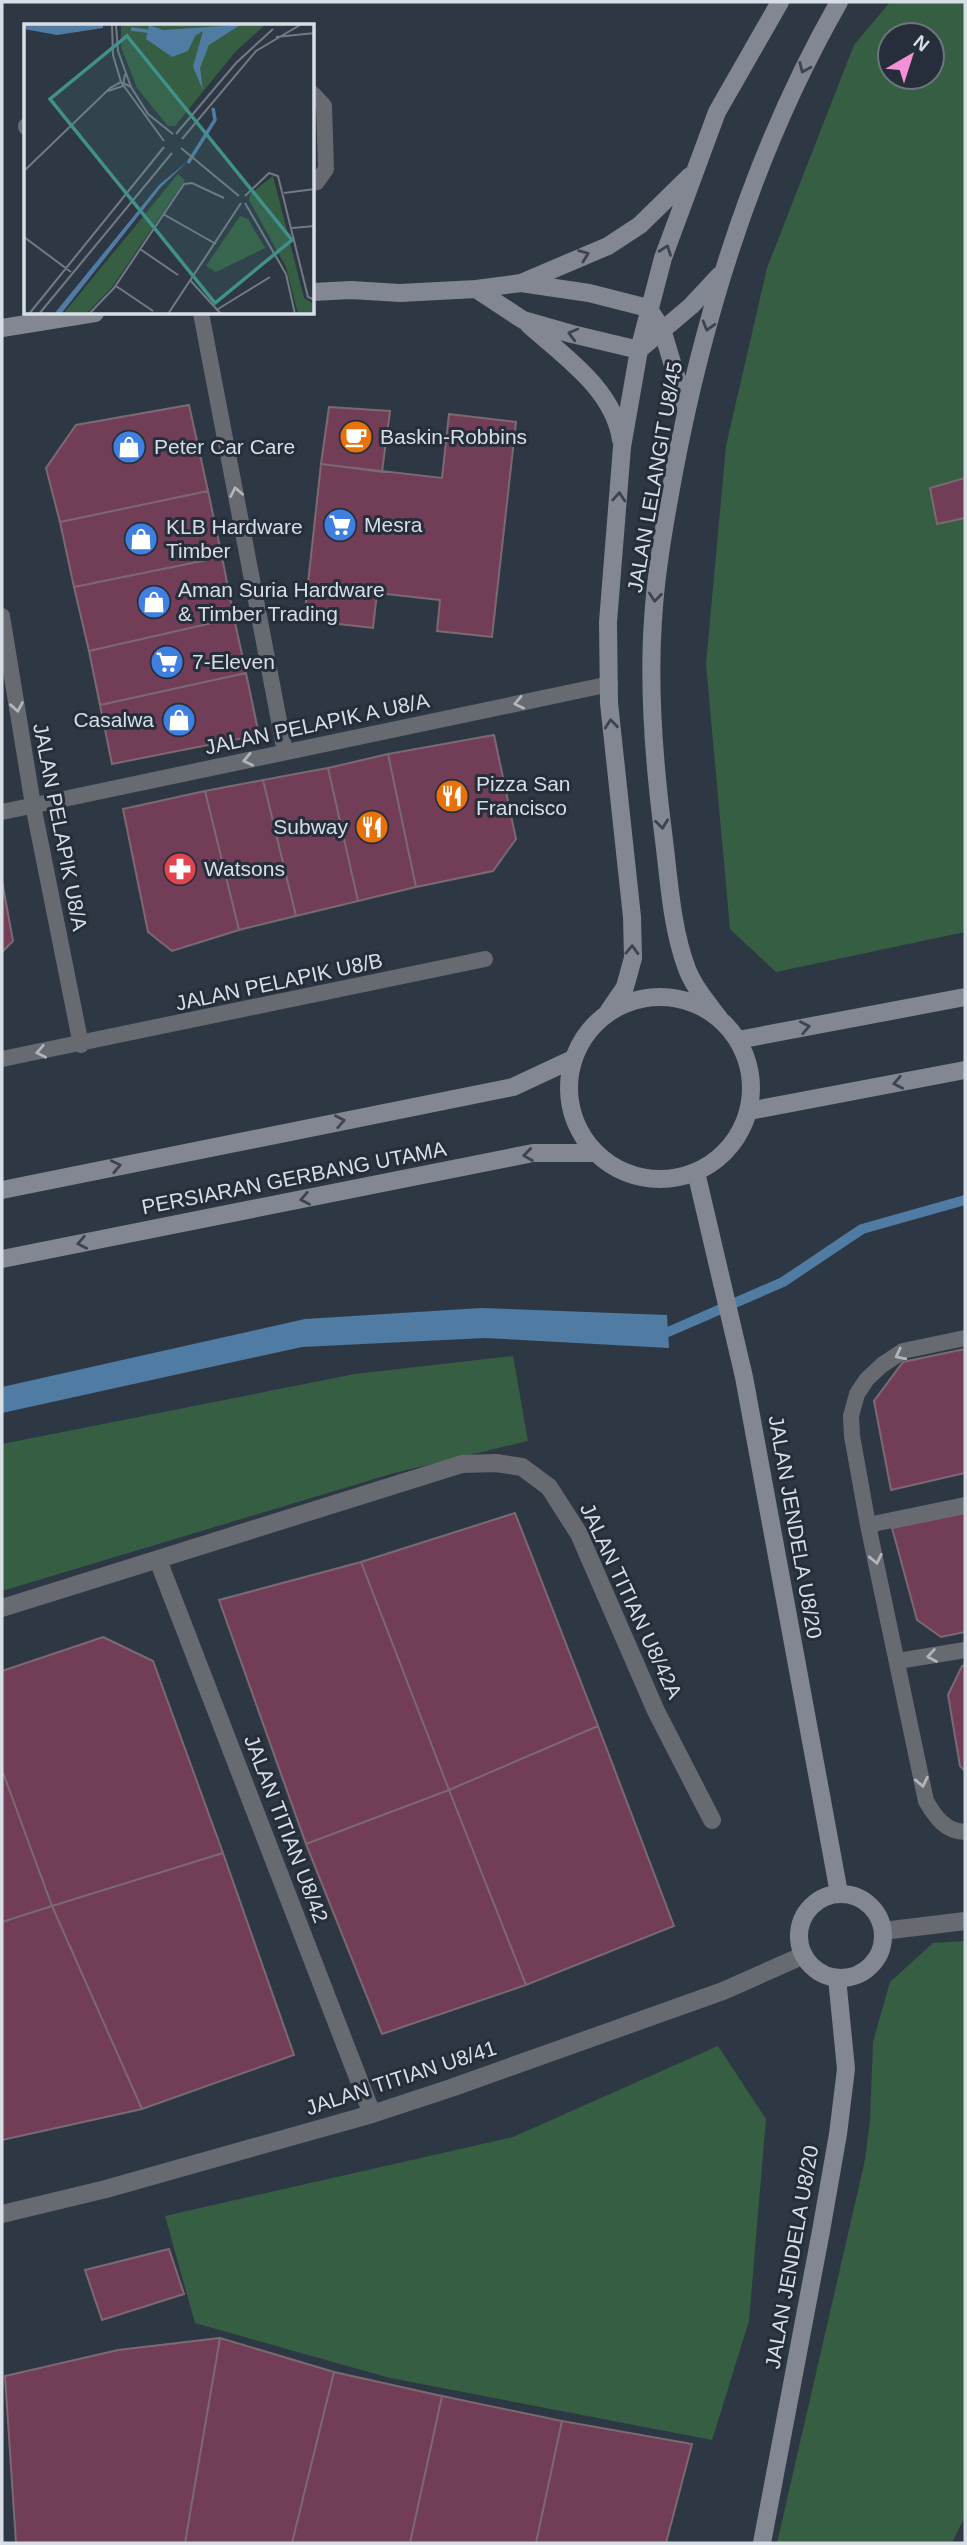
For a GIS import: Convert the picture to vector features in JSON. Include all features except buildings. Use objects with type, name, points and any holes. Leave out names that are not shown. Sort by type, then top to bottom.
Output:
[{"type":"street","name":"JALAN LELANGIT U8/45","points":[[608,1012],[625,987],[633,958],[632,917],[609,703],[608,622],[622,447],[639,350],[663,258],[717,112],[780,2]]},
{"type":"street","name":"JALAN LELANGIT U8/45","points":[[719,1018],[699,993],[688,970],[677,934],[657,782],[651,711],[653,620],[662,541],[686,409],[724,271],[758,170],[809,56],[837,5]]},
{"type":"street","points":[[315,292],[351,290],[400,293],[476,289],[521,283],[608,246],[640,225],[696,169]]},
{"type":"street","points":[[523,320],[639,350],[662,329],[676,321],[724,271]]},
{"type":"street","points":[[521,283],[589,293],[649,308],[662,329],[686,409]]},
{"type":"street","points":[[476,289],[523,320],[588,379],[606,402],[619,428],[622,447]]},
{"type":"street","points":[[2,328],[46,316]]},
{"type":"street","points":[[664,996],[693,1003],[719,1018],[738,1040],[748,1062],[751,1087],[749,1111],[738,1137],[719,1157],[696,1172],[670,1178],[643,1178],[618,1169],[596,1153],[580,1133],[571,1109],[568,1084],[573,1059],[587,1032],[608,1012],[635,1000],[664,996]]},
{"type":"street","points":[[738,1040],[965,997]]},
{"type":"street","points":[[2,1190],[513,1087],[573,1059]]},
{"type":"street","points":[[749,1111],[965,1070]]},
{"type":"street","name":"PERSIARAN GERBANG UTAMA","points":[[2,1259],[533,1153],[596,1153]]},
{"type":"street","name":"JALAN JENDELA U8/20","points":[[696,1172],[744,1377],[839,1893]]},
{"type":"street","name":"JALAN TITIAN U8/42A","points":[[158,1560],[463,1464],[496,1463],[523,1467],[550,1487],[579,1534],[656,1711],[712,1820]]},
{"type":"street","points":[[2,1608],[158,1560]]},
{"type":"street","name":"JALAN TITIAN U8/42","points":[[158,1560],[372,2114]]},
{"type":"street","points":[[839,1893],[868,1903],[881,1921],[883,1931],[879,1955],[872,1965],[862,1973],[837,1978],[822,1973],[804,1955],[799,1932],[808,1909],[827,1895],[839,1893]]},
{"type":"street","points":[[883,1931],[965,1921]]},
{"type":"street","name":"JALAN TITIAN U8/41","points":[[2,2214],[106,2189],[372,2114],[723,1990],[804,1955]]},
{"type":"street","name":"JALAN JENDELA U8/20","points":[[762,2543],[838,2134],[846,2069],[837,1978]]},
{"type":"lane","points":[[315,96],[324,106],[326,169],[315,182]]},
{"type":"lane","points":[[201,315],[285,752]]},
{"type":"lane","name":"JALAN PELAPIK U8/A","points":[[2,616],[33,805],[80,1045]]},
{"type":"lane","name":"JALAN PELAPIK A U8/A","points":[[2,812],[610,684]]},
{"type":"lane","name":"JALAN PELAPIK U8/B","points":[[2,1059],[485,960]]},
{"type":"lane","points":[[965,1338],[903,1352],[867,1379],[857,1394],[850,1416],[868,1525],[926,1801],[933,1814],[947,1828],[965,1832]]},
{"type":"lane","points":[[868,1525],[965,1505]]},
{"type":"lane","points":[[898,1661],[965,1650]]},
{"type":"green space","points":[[890,2],[965,2],[965,932],[776,972],[730,929],[706,664],[726,446],[767,268],[854,45]]},
{"type":"green space","points":[[513,1356],[528,1441],[394,1473],[2,1591],[2,1444],[355,1374]]},
{"type":"green space","points":[[965,1941],[965,2516],[952,2543],[777,2543],[865,2160],[870,2120],[873,2042],[890,1982],[933,1943]]},
{"type":"green space","points":[[718,2046],[766,2119],[749,2321],[712,2440],[390,2378],[195,2323],[165,2216],[513,2137]]},
{"type":"water","points":[[481,1308],[667,1315],[669,1348],[485,1338],[302,1347],[2,1413],[2,1387],[305,1319]]},
{"type":"waterway","points":[[654,1332],[668,1332],[783,1282],[862,1229],[965,1200]]},
{"type":"place","name":"Baskin-Robbins","points":[[356,437]]},
{"type":"place","name":"Peter Car Care","points":[[129,447]]},
{"type":"place","name":"Mesra","points":[[340,525]]},
{"type":"place","name":"KLB Hardware Timber","points":[[141,539]]},
{"type":"place","name":"Aman Suria Hardware & Timber Trading","points":[[154,602]]},
{"type":"place","name":"7-Eleven","points":[[167,662]]},
{"type":"place","name":"Casalwa","points":[[179,720]]},
{"type":"place","name":"Pizza San Francisco","points":[[452,796]]},
{"type":"place","name":"Subway","points":[[372,827]]},
{"type":"place","name":"Watsons","points":[[180,869]]}]
